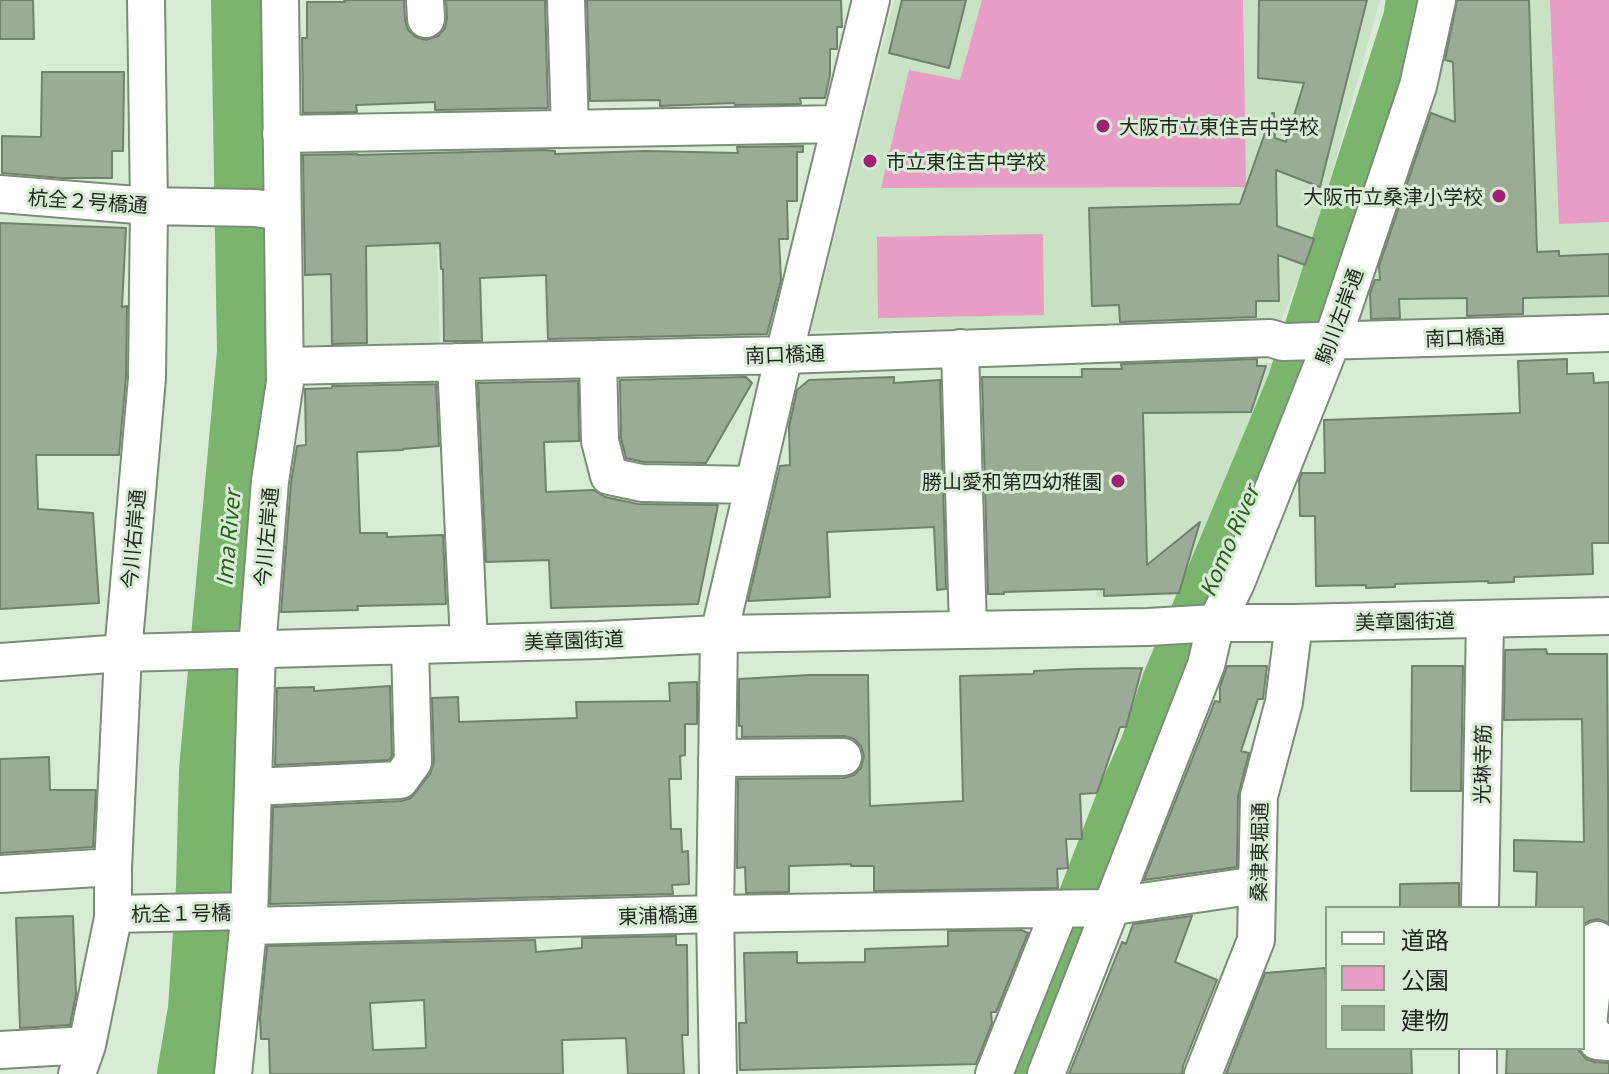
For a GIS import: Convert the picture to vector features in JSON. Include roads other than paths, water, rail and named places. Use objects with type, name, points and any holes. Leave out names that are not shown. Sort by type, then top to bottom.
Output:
[{"type":"street","name":"今川右岸通","points":[[82,1059],[113,914],[113,867],[133,653],[147,378],[162,206],[146,0]]},
{"type":"street","name":"今川左岸通","points":[[233,1074],[248,919],[253,787],[249,649],[285,382],[269,210],[281,134],[280,0]]},
{"type":"street","points":[[566,0],[570,129]]},
{"type":"street","points":[[718,1074],[715,914],[719,634],[871,0]]},
{"type":"street","name":"駒川左岸通","points":[[1085,908],[1206,665],[1209,623],[1236,583],[1326,341],[1418,86],[1437,0]]},
{"type":"street","points":[[281,134],[840,124]]},
{"type":"street","name":"杭全２号橋通","points":[[0,194],[269,210]]},
{"type":"street","name":"南口橋通","points":[[285,366],[784,355],[1270,338],[1283,342],[1609,333]]},
{"type":"street","points":[[960,348],[968,630]]},
{"type":"street","points":[[598,359],[600,441],[609,476],[642,483],[754,485]]},
{"type":"street","points":[[456,362],[469,643]]},
{"type":"street","name":"美章園街道","points":[[0,662],[133,653],[719,634],[1609,616]]},
{"type":"street","name":"光琳寺筋","points":[[1480,906],[1485,619]]},
{"type":"street","name":"桑津東堀通","points":[[1215,1071],[1256,940],[1259,796],[1284,702],[1294,623]]},
{"type":"street","points":[[253,787],[400,780],[413,762],[410,645]]},
{"type":"street","points":[[717,758],[843,757]]},
{"type":"street","points":[[0,874],[113,867]]},
{"type":"street","name":"東浦橋通","points":[[248,919],[1085,908],[1257,885]]},
{"type":"street","points":[[994,1074],[1085,908]]},
{"type":"street","points":[[1046,1074],[1085,908]]},
{"type":"street","name":"杭全１号橋","points":[[113,914],[248,919]]},
{"type":"street","points":[[1596,940],[1588,1025],[1597,1041],[1609,1042]]},
{"type":"street","points":[[0,1050],[82,1059]]},
{"type":"street","points":[[1478,1050],[1478,1074]]},
{"type":"waterway","name":"Ima River","points":[[185,1074],[196,1009],[207,770],[245,352],[239,0]]},
{"type":"waterway","name":"Komo River","points":[[1018,1074],[1127,793],[1148,747],[1170,682],[1295,384],[1411,19],[1414,0]]},
{"type":"place","name":"大阪市立東住吉中学校","points":[[1103,126]]},
{"type":"place","name":"市立東住吉中学校","points":[[870,161]]},
{"type":"place","name":"大阪市立桑津小学校","points":[[1499,196]]},
{"type":"place","name":"勝山愛和第四幼稚園","points":[[1118,481]]}]
